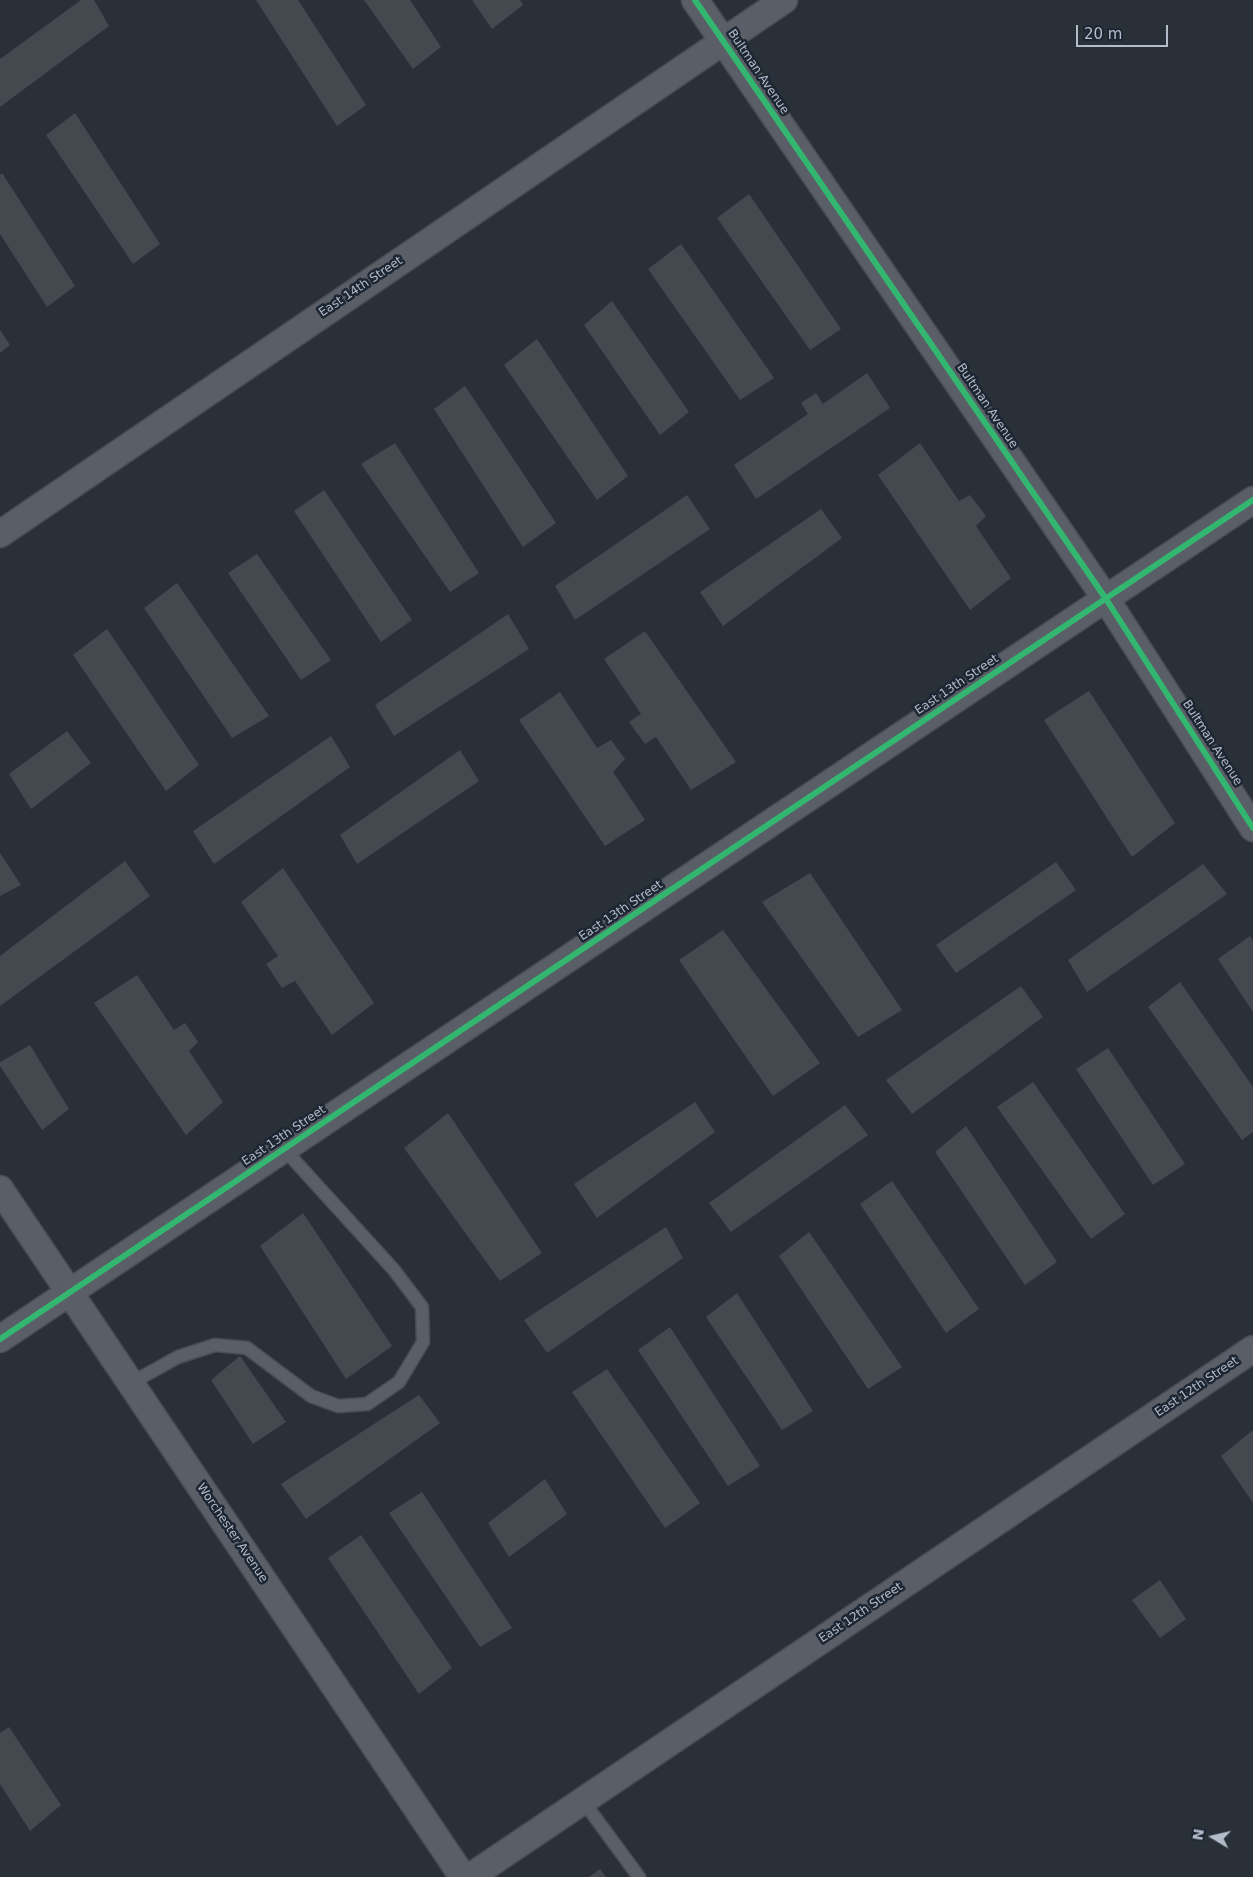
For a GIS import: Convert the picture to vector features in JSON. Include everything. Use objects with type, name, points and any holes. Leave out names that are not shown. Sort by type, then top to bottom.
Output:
[{"type":"street","name":"Bultman Avenue","points":[[695,0],[1106,599],[1253,828]]},
{"type":"street","name":"East 14th Street","points":[[0,534],[784,0]]},
{"type":"street","name":"East 13th Street","points":[[0,1339],[1253,500]]},
{"type":"street","name":"Worchester Avenue","points":[[0,1189],[463,1877]]},
{"type":"street","name":"East 12th Street","points":[[470,1877],[1253,1349]]},
{"type":"lane","points":[[131,1383],[178,1357],[215,1345],[247,1348],[311,1396],[338,1406],[367,1404],[399,1382],[423,1342],[422,1307],[394,1270],[284,1149]]},
{"type":"lane","points":[[583,1801],[639,1877]]},
{"type":"building","points":[[81,0],[94,0],[109,26],[0,107],[0,59]]},
{"type":"building","points":[[256,0],[298,0],[366,105],[337,126]]},
{"type":"building","points":[[364,0],[410,0],[441,47],[413,69]]},
{"type":"building","points":[[472,0],[520,0],[523,5],[492,29]]},
{"type":"building","points":[[75,113],[160,244],[133,264],[46,135]]},
{"type":"building","points":[[2,173],[75,286],[47,307],[0,234],[0,175]]},
{"type":"building","points":[[749,194],[841,329],[810,350],[717,218]]},
{"type":"building","points":[[681,244],[774,378],[740,400],[648,269]]},
{"type":"building","points":[[612,301],[689,412],[660,435],[584,325]]},
{"type":"building","points":[[0,330],[10,345],[0,353]]},
{"type":"building","points":[[537,339],[628,476],[597,500],[504,365]]},
{"type":"building","points":[[867,373],[890,408],[756,499],[734,465],[808,414],[801,403],[816,393],[823,404]]},
{"type":"building","points":[[465,386],[556,523],[523,547],[434,409]]},
{"type":"building","points":[[395,443],[479,573],[450,592],[361,464]]},
{"type":"building","points":[[920,443],[959,501],[970,495],[986,516],[976,526],[1011,578],[970,610],[878,475]]},
{"type":"building","points":[[324,490],[412,620],[381,642],[294,511]]},
{"type":"building","points":[[687,495],[710,529],[575,620],[555,586]]},
{"type":"building","points":[[821,509],[842,538],[723,626],[700,592]]},
{"type":"building","points":[[257,554],[331,660],[301,680],[228,573]]},
{"type":"building","points":[[177,583],[269,716],[232,738],[144,608]]},
{"type":"building","points":[[508,614],[529,649],[394,736],[375,705]]},
{"type":"building","points":[[107,629],[199,765],[166,791],[73,655]]},
{"type":"building","points":[[645,631],[736,762],[691,790],[656,737],[645,744],[629,722],[641,714],[604,659]]},
{"type":"building","points":[[1089,691],[1175,823],[1132,857],[1044,720]]},
{"type":"building","points":[[560,692],[597,748],[611,740],[625,759],[613,772],[645,820],[605,846],[519,720]]},
{"type":"building","points":[[67,731],[91,763],[31,809],[9,774]]},
{"type":"building","points":[[331,736],[350,767],[214,864],[193,831]]},
{"type":"building","points":[[460,750],[479,781],[357,864],[340,835]]},
{"type":"building","points":[[0,853],[21,885],[0,896]]},
{"type":"building","points":[[125,861],[150,896],[0,1006],[0,956]]},
{"type":"building","points":[[1056,862],[1076,890],[956,973],[936,945]]},
{"type":"building","points":[[1203,864],[1227,894],[1087,992],[1068,960]]},
{"type":"building","points":[[283,868],[374,1003],[332,1035],[295,981],[282,988],[266,964],[278,956],[241,902]]},
{"type":"building","points":[[810,873],[902,1010],[858,1037],[762,902]]},
{"type":"building","points":[[723,930],[820,1063],[773,1096],[679,960]]},
{"type":"building","points":[[1250,936],[1253,940],[1253,1012],[1218,959]]},
{"type":"building","points":[[137,975],[174,1030],[185,1023],[198,1042],[189,1051],[223,1102],[186,1135],[94,1003]]},
{"type":"building","points":[[1180,982],[1253,1087],[1253,1132],[1242,1140],[1148,1007]]},
{"type":"building","points":[[1021,986],[1043,1017],[912,1114],[886,1080]]},
{"type":"building","points":[[30,1045],[69,1109],[42,1130],[0,1066],[0,1062]]},
{"type":"building","points":[[1108,1048],[1185,1164],[1153,1185],[1076,1069]]},
{"type":"building","points":[[1033,1082],[1125,1214],[1091,1239],[997,1107]]},
{"type":"building","points":[[695,1102],[715,1132],[597,1218],[574,1184]]},
{"type":"building","points":[[845,1105],[868,1135],[731,1232],[709,1203]]},
{"type":"building","points":[[448,1113],[542,1253],[500,1281],[404,1148]]},
{"type":"building","points":[[966,1126],[1057,1262],[1025,1285],[935,1152]]},
{"type":"building","points":[[892,1181],[979,1309],[946,1333],[860,1204]]},
{"type":"building","points":[[303,1213],[392,1346],[346,1379],[260,1246]]},
{"type":"building","points":[[666,1227],[683,1258],[547,1353],[524,1320]]},
{"type":"building","points":[[809,1232],[902,1367],[868,1389],[779,1256]]},
{"type":"building","points":[[737,1293],[813,1411],[782,1430],[706,1317]]},
{"type":"building","points":[[670,1327],[760,1466],[728,1486],[638,1350]]},
{"type":"building","points":[[240,1356],[286,1422],[253,1444],[211,1380]]},
{"type":"building","points":[[607,1369],[700,1503],[665,1528],[572,1392]]},
{"type":"building","points":[[419,1395],[440,1423],[306,1519],[281,1484]]},
{"type":"building","points":[[1253,1430],[1253,1503],[1221,1456]]},
{"type":"building","points":[[545,1479],[567,1514],[509,1557],[488,1523]]},
{"type":"building","points":[[422,1492],[512,1628],[480,1647],[389,1513]]},
{"type":"building","points":[[361,1535],[452,1668],[419,1694],[328,1558]]},
{"type":"building","points":[[1160,1580],[1186,1619],[1160,1638],[1132,1600]]},
{"type":"building","points":[[9,1727],[61,1805],[30,1831],[0,1784],[0,1733]]},
{"type":"building","points":[[600,1869],[606,1877],[589,1877]]},
{"type":"cycle path","points":[[695,0],[1106,599],[1253,828]]},
{"type":"cycle path","points":[[0,1339],[1253,500]]}]
